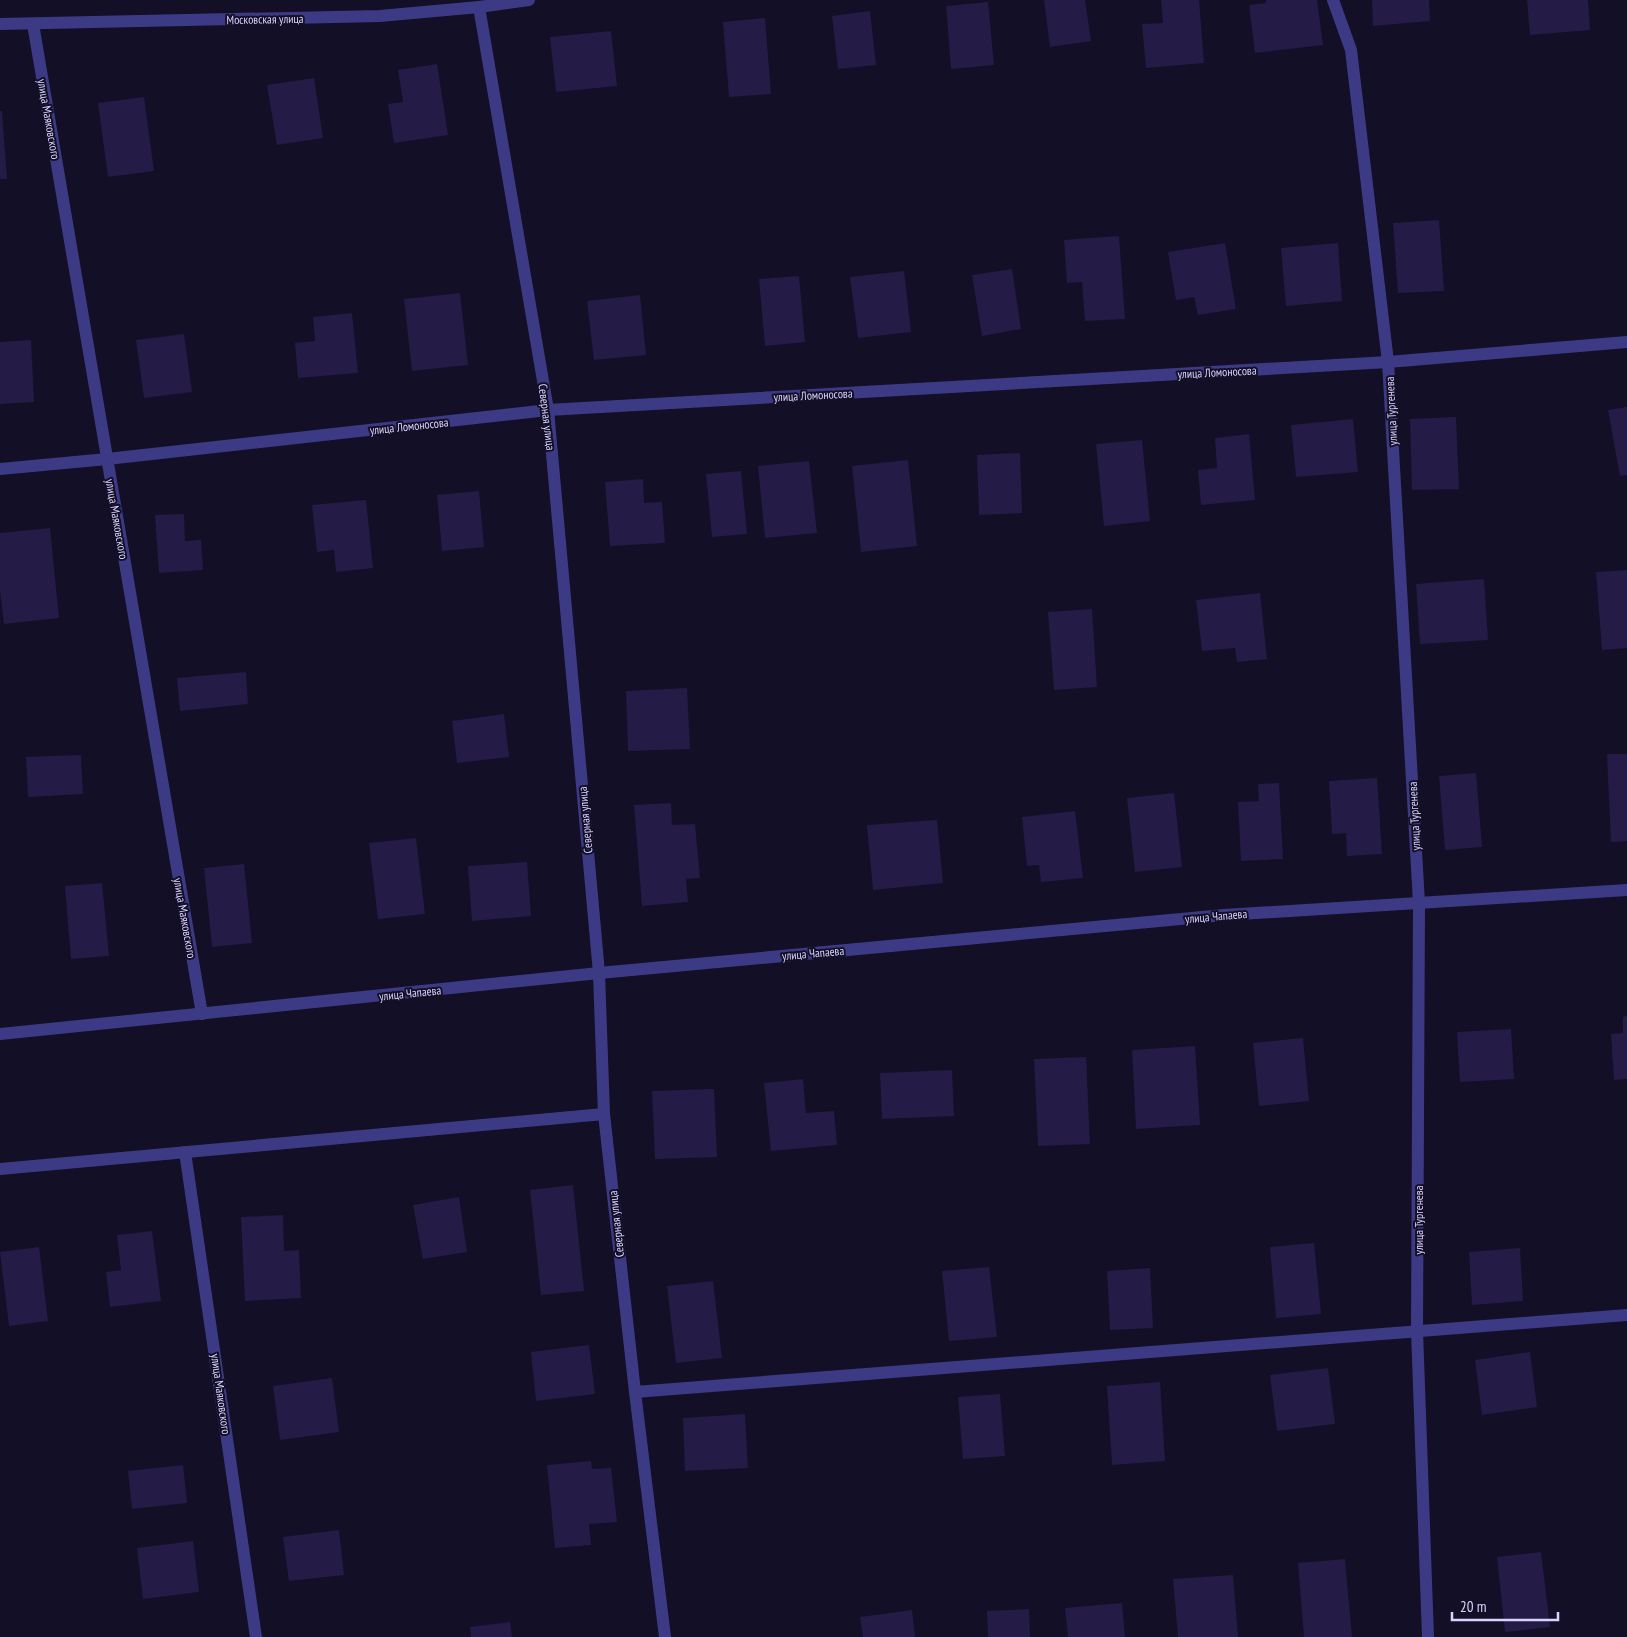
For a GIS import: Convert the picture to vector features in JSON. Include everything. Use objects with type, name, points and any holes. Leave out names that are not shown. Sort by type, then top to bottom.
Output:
[{"type":"street","name":"Московская улица","points":[[0,24],[380,16],[479,7],[530,0]]},
{"type":"street","name":"улица Тургенева","points":[[1332,0],[1351,50],[1388,362],[1419,903],[1417,1332],[1428,1637]]},
{"type":"street","name":"Северная улица","points":[[479,7],[548,410],[599,974],[604,1114],[665,1637]]},
{"type":"street","name":"улица Маяковского","points":[[33,24],[202,1014]]},
{"type":"street","name":"улица Ломоносова","points":[[0,469],[107,459],[548,410],[1388,362],[1627,342]]},
{"type":"street","name":"улица Чапаева","points":[[0,1034],[599,974],[1224,915],[1627,890]]},
{"type":"street","points":[[0,1170],[604,1114]]},
{"type":"street","name":"улица Маяковского","points":[[185,1152],[256,1637]]},
{"type":"street","points":[[635,1392],[1627,1315]]},
{"type":"building","points":[[1044,0],[1085,0],[1091,41],[1050,47]]},
{"type":"building","points":[[1161,0],[1199,0],[1204,63],[1146,68],[1142,24],[1163,23]]},
{"type":"building","points":[[1266,0],[1317,0],[1323,45],[1255,53],[1249,5],[1266,3]]},
{"type":"building","points":[[1372,0],[1429,0],[1430,21],[1373,26]]},
{"type":"building","points":[[1527,0],[1588,0],[1590,30],[1530,35]]},
{"type":"building","points":[[988,2],[994,65],[951,69],[946,6]]},
{"type":"building","points":[[870,11],[876,65],[838,69],[832,16]]},
{"type":"building","points":[[765,18],[771,94],[729,97],[723,22]]},
{"type":"building","points":[[611,31],[617,86],[556,92],[550,37]]},
{"type":"building","points":[[437,64],[448,135],[394,143],[388,104],[403,102],[398,70]]},
{"type":"building","points":[[314,78],[323,138],[277,145],[267,85]]},
{"type":"building","points":[[144,97],[154,171],[108,177],[98,103]]},
{"type":"building","points":[[0,111],[2,111],[7,179],[0,179]]},
{"type":"building","points":[[1439,220],[1444,291],[1398,293],[1393,223]]},
{"type":"building","points":[[1119,236],[1125,319],[1085,321],[1082,282],[1067,283],[1064,240]]},
{"type":"building","points":[[1225,243],[1236,309],[1198,315],[1194,297],[1176,300],[1168,252]]},
{"type":"building","points":[[1338,243],[1342,301],[1286,306],[1281,248]]},
{"type":"building","points":[[1012,269],[1021,329],[982,336],[972,275]]},
{"type":"building","points":[[904,271],[911,332],[858,338],[850,277]]},
{"type":"building","points":[[799,276],[805,342],[765,346],[759,279]]},
{"type":"building","points":[[460,293],[468,365],[412,371],[404,299]]},
{"type":"building","points":[[640,295],[646,355],[594,360],[587,301]]},
{"type":"building","points":[[352,313],[358,373],[298,378],[295,343],[315,341],[313,317]]},
{"type":"building","points":[[184,334],[192,392],[144,398],[136,340]]},
{"type":"building","points":[[31,340],[34,402],[0,404],[0,342]]},
{"type":"building","points":[[1627,407],[1627,475],[1620,476],[1608,410]]},
{"type":"building","points":[[1456,417],[1459,489],[1412,490],[1410,419]]},
{"type":"building","points":[[1353,419],[1358,472],[1296,477],[1291,425]]},
{"type":"building","points":[[1249,434],[1255,500],[1201,505],[1198,470],[1217,468],[1215,438]]},
{"type":"building","points":[[1142,440],[1150,521],[1104,526],[1096,444]]},
{"type":"building","points":[[1020,453],[1022,513],[979,515],[977,455]]},
{"type":"building","points":[[908,460],[917,546],[861,552],[852,466]]},
{"type":"building","points":[[809,461],[817,533],[765,538],[758,466]]},
{"type":"building","points":[[741,471],[747,534],[712,537],[706,474]]},
{"type":"building","points":[[643,479],[644,503],[662,502],[665,543],[610,546],[605,482]]},
{"type":"building","points":[[479,491],[484,547],[442,551],[437,495]]},
{"type":"building","points":[[366,500],[373,568],[336,572],[334,550],[317,552],[312,505]]},
{"type":"building","points":[[184,514],[185,541],[201,540],[203,570],[159,573],[155,515]]},
{"type":"building","points":[[50,528],[59,618],[4,624],[0,590],[0,533]]},
{"type":"building","points":[[1627,570],[1627,648],[1602,650],[1596,572]]},
{"type":"building","points":[[1484,579],[1488,640],[1420,644],[1416,584]]},
{"type":"building","points":[[1260,593],[1267,659],[1237,662],[1235,648],[1202,651],[1196,600]]},
{"type":"building","points":[[1092,609],[1097,687],[1054,690],[1048,612]]},
{"type":"building","points":[[246,672],[248,704],[180,711],[177,678]]},
{"type":"building","points":[[687,688],[690,749],[628,751],[626,691]]},
{"type":"building","points":[[504,714],[509,757],[457,763],[452,721]]},
{"type":"building","points":[[1607,754],[1627,754],[1627,841],[1611,842]]},
{"type":"building","points":[[81,755],[83,794],[28,797],[26,757]]},
{"type":"building","points":[[1476,773],[1482,847],[1445,850],[1439,776]]},
{"type":"building","points":[[1377,778],[1382,854],[1347,856],[1346,833],[1332,834],[1329,781]]},
{"type":"building","points":[[1279,783],[1283,859],[1241,861],[1238,802],[1259,801],[1258,784]]},
{"type":"building","points":[[1174,793],[1182,867],[1135,872],[1127,798]]},
{"type":"building","points":[[671,803],[672,825],[695,824],[700,878],[686,879],[688,902],[642,906],[634,805]]},
{"type":"building","points":[[1075,811],[1083,878],[1041,882],[1039,865],[1027,866],[1022,817]]},
{"type":"building","points":[[937,820],[943,883],[873,890],[867,825]]},
{"type":"building","points":[[416,838],[425,914],[378,919],[369,843]]},
{"type":"building","points":[[527,862],[531,916],[472,921],[468,866]]},
{"type":"building","points":[[244,864],[252,943],[212,947],[204,868]]},
{"type":"building","points":[[102,883],[109,956],[71,959],[65,886]]},
{"type":"building","points":[[1627,1016],[1627,1079],[1614,1080],[1611,1034],[1623,1033],[1623,1017]]},
{"type":"building","points":[[1511,1029],[1514,1079],[1460,1082],[1457,1032]]},
{"type":"building","points":[[1303,1038],[1309,1101],[1259,1106],[1253,1043]]},
{"type":"building","points":[[1195,1046],[1200,1125],[1136,1129],[1132,1050]]},
{"type":"building","points":[[1086,1057],[1090,1144],[1038,1146],[1034,1059]]},
{"type":"building","points":[[952,1070],[954,1116],[882,1119],[880,1073]]},
{"type":"building","points":[[803,1079],[806,1113],[834,1111],[837,1145],[771,1151],[764,1083]]},
{"type":"building","points":[[714,1089],[717,1157],[655,1159],[652,1091]]},
{"type":"building","points":[[573,1185],[584,1291],[541,1295],[530,1190]]},
{"type":"building","points":[[459,1197],[467,1252],[423,1259],[413,1205]]},
{"type":"building","points":[[283,1215],[284,1251],[299,1250],[301,1298],[245,1301],[241,1217]]},
{"type":"building","points":[[152,1231],[161,1301],[110,1307],[106,1272],[121,1270],[117,1235]]},
{"type":"building","points":[[1314,1243],[1321,1314],[1276,1318],[1270,1247]]},
{"type":"building","points":[[39,1247],[48,1321],[9,1326],[0,1252]]},
{"type":"building","points":[[1520,1248],[1523,1301],[1472,1305],[1469,1252]]},
{"type":"building","points":[[989,1267],[997,1337],[949,1341],[942,1271]]},
{"type":"building","points":[[1150,1268],[1153,1328],[1110,1330],[1107,1271]]},
{"type":"building","points":[[713,1281],[722,1358],[676,1363],[667,1286]]},
{"type":"building","points":[[589,1345],[595,1394],[536,1401],[531,1352]]},
{"type":"building","points":[[1530,1352],[1537,1407],[1482,1415],[1475,1360]]},
{"type":"building","points":[[1328,1368],[1335,1424],[1277,1431],[1270,1375]]},
{"type":"building","points":[[332,1378],[339,1432],[280,1440],[273,1386]]},
{"type":"building","points":[[1160,1382],[1165,1461],[1112,1465],[1107,1386]]},
{"type":"building","points":[[1000,1394],[1005,1456],[963,1459],[958,1397]]},
{"type":"building","points":[[745,1414],[748,1468],[685,1471],[683,1418]]},
{"type":"building","points":[[591,1461],[592,1469],[611,1468],[617,1522],[589,1524],[591,1545],[555,1548],[547,1465]]},
{"type":"building","points":[[183,1465],[187,1503],[132,1509],[128,1471]]},
{"type":"building","points":[[339,1530],[344,1575],[289,1581],[283,1537]]},
{"type":"building","points":[[193,1541],[199,1592],[143,1599],[137,1548]]},
{"type":"building","points":[[1541,1552],[1550,1627],[1505,1632],[1497,1557]]},
{"type":"building","points":[[1345,1559],[1352,1637],[1304,1637],[1298,1563]]},
{"type":"building","points":[[1233,1575],[1238,1637],[1178,1637],[1173,1579]]},
{"type":"building","points":[[1122,1603],[1125,1637],[1068,1637],[1065,1608]]},
{"type":"building","points":[[1029,1609],[1030,1637],[988,1637],[987,1611]]},
{"type":"building","points":[[912,1610],[915,1637],[863,1637],[860,1617]]},
{"type":"building","points":[[510,1622],[512,1637],[471,1637],[470,1627]]}]
